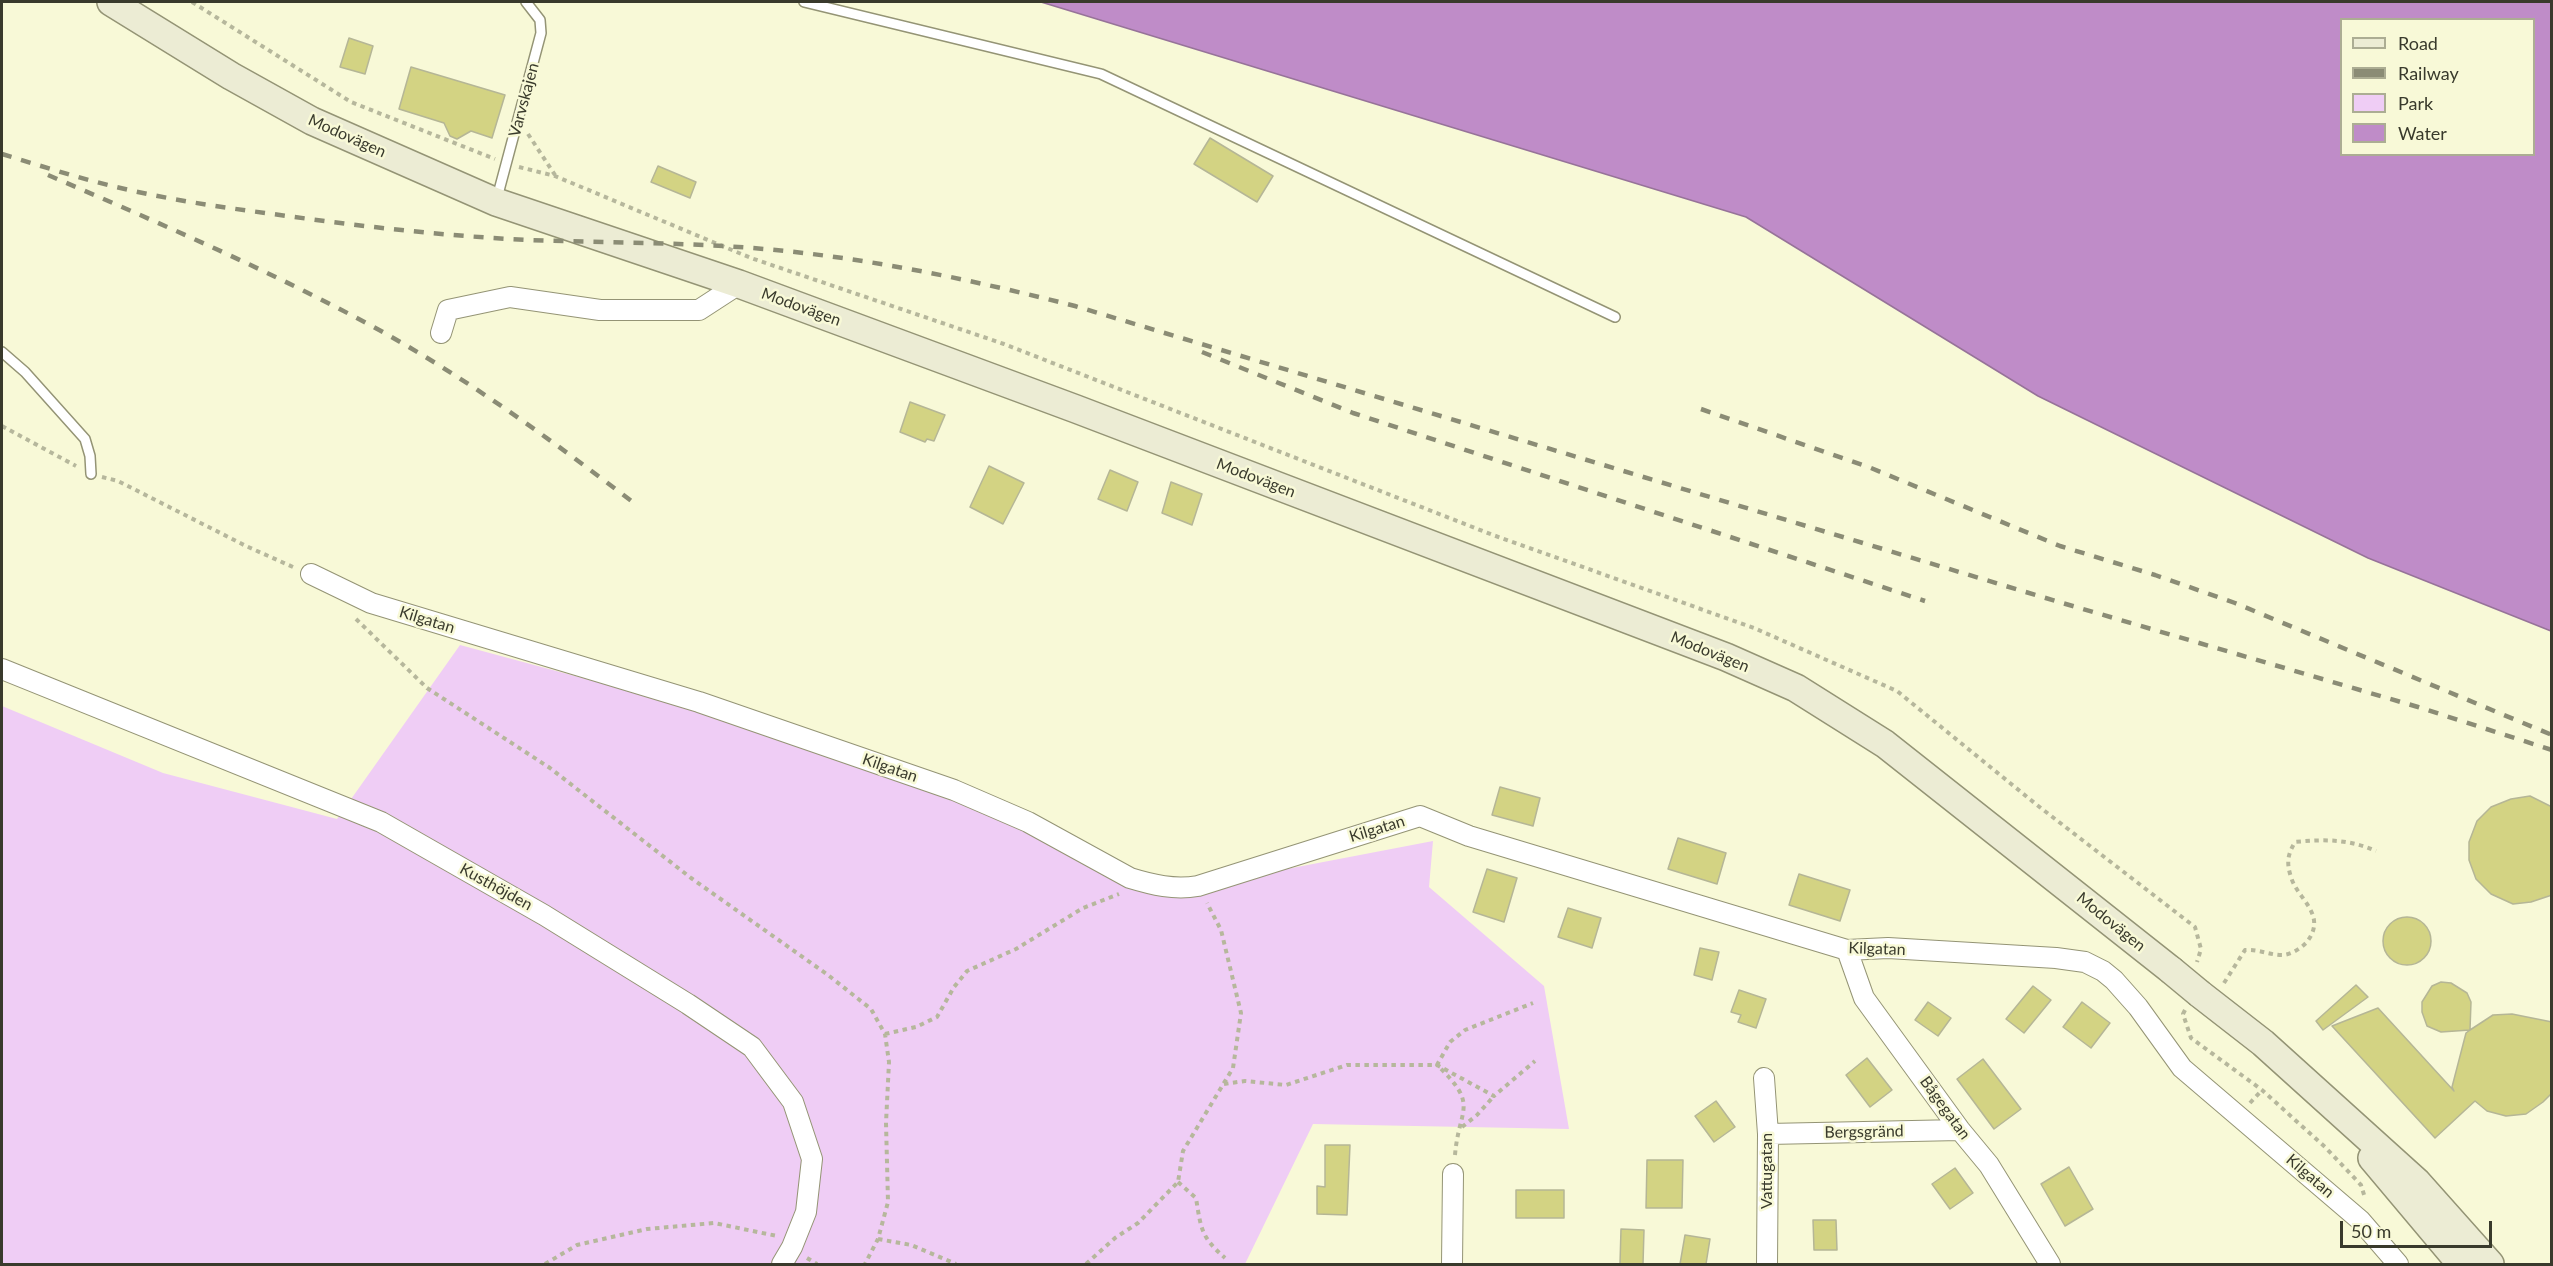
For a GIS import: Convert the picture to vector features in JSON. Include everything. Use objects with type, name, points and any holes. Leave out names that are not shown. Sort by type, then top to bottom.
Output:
[{"type":"main road","name":"Modovägen","points":[[111,2],[231,76],[312,121],[496,202],[739,285],[1088,413],[1715,652],[1796,688],[1886,744],[2263,1043],[2417,1182],[2490,1264]]},
{"type":"main road","name":"Modovägen","points":[[2321,1094],[2401,1194],[2461,1264]]},
{"type":"street","points":[[441,333],[448,310],[510,297],[600,310],[699,310],[739,285]]},
{"type":"street","name":"Kilgatan","points":[[311,574],[371,603],[699,702],[954,790],[1028,822],[1130,878],[1148,883],[1179,889],[1198,886],[1420,816],[1469,836],[1847,950],[1888,948],[2056,958],[2085,962],[2103,971],[2114,980],[2138,1007],[2182,1068],[2360,1220],[2398,1264]]},
{"type":"street","name":"Kusthöjden","points":[[2,669],[381,822],[544,915],[688,1004],[752,1047],[793,1102],[812,1159],[806,1212],[792,1247],[782,1264]]},
{"type":"street","name":"Bågegatan","points":[[1847,950],[1853,973],[1864,998],[1960,1130],[1989,1165],[2050,1264]]},
{"type":"street","name":"Vattugatan","points":[[1764,1078],[1768,1134],[1767,1264]]},
{"type":"street","name":"Bergsgränd","points":[[1768,1134],[1960,1130]]},
{"type":"street","points":[[1452,1264],[1453,1174]]},
{"type":"lane","name":"Varvskajen","points":[[496,202],[542,28],[540,20],[526,2]]},
{"type":"lane","points":[[804,2],[1101,74],[1614,317]]},
{"type":"lane","points":[[2,352],[25,372],[85,439],[90,456],[91,474]]},
{"type":"path","points":[[192,2],[351,102],[507,164],[555,176],[751,258],[1004,344],[1493,535],[1754,628],[1897,691],[2037,805],[2195,927],[2200,949],[2192,988],[2183,1014],[2191,1038],[2262,1090],[2325,1147],[2361,1185],[2367,1204]]},
{"type":"path","points":[[521,113],[524,127],[555,176]]},
{"type":"path","points":[[2,426],[91,474],[118,481],[246,546],[311,574]]},
{"type":"path","points":[[352,615],[427,688],[550,768],[691,878],[828,975],[871,1010],[885,1034],[889,1062],[886,1123],[888,1202],[878,1239],[865,1264]]},
{"type":"path","points":[[2192,988],[2245,950],[2258,949],[2283,955],[2300,949],[2311,937],[2314,926],[2310,907],[2291,879],[2287,855],[2295,842],[2337,840],[2362,845],[2376,852]]},
{"type":"path","points":[[885,1034],[916,1027],[937,1017],[954,987],[967,971],[1016,948],[1083,908],[1148,883]]},
{"type":"path","points":[[1086,1264],[1115,1238],[1137,1223],[1178,1182],[1183,1151],[1233,1068],[1241,1013],[1221,930],[1198,886]]},
{"type":"path","points":[[1437,1065],[1450,1042],[1465,1030],[1533,1003]]},
{"type":"path","points":[[1461,1128],[1535,1061]]},
{"type":"path","points":[[1224,1084],[1245,1081],[1286,1085],[1347,1065],[1437,1065],[1494,1096]]},
{"type":"path","points":[[1437,1065],[1458,1084],[1466,1111],[1456,1146],[1453,1174]]},
{"type":"path","points":[[1178,1182],[1196,1198],[1200,1226],[1208,1243],[1225,1258]]},
{"type":"path","points":[[545,1264],[577,1245],[647,1229],[714,1223],[776,1234],[817,1264]]},
{"type":"path","points":[[878,1239],[911,1245],[956,1264]]},
{"type":"green space","points":[[460,645],[612,686],[954,790],[1130,878],[1198,886],[1433,841],[1429,887],[1544,986],[1569,1129],[1313,1124],[1245,1264],[2,1264],[2,706],[163,773],[337,819]]},
{"type":"water","points":[[1041,2],[2551,2],[2551,631],[2368,558],[2038,396],[1746,217]]},
{"type":"building","points":[[349,38],[373,46],[365,74],[340,67]]},
{"type":"building","points":[[411,67],[505,95],[492,138],[471,131],[457,139],[450,136],[444,123],[399,109]]},
{"type":"building","points":[[1210,138],[1273,176],[1257,202],[1194,164]]},
{"type":"building","points":[[658,166],[696,182],[690,198],[651,182]]},
{"type":"building","points":[[910,402],[945,415],[934,441],[927,439],[925,442],[900,432]]},
{"type":"building","points":[[989,466],[1024,483],[1003,524],[970,507]]},
{"type":"building","points":[[1110,470],[1138,482],[1127,511],[1098,499]]},
{"type":"building","points":[[1171,482],[1202,494],[1192,525],[1162,513]]},
{"type":"building","points":[[1500,787],[1540,798],[1533,826],[1492,815]]},
{"type":"building","points":[[2530,796],[2552,807],[2552,895],[2531,902],[2513,904],[2491,894],[2476,879],[2469,860],[2469,842],[2477,821],[2491,807],[2511,799]]},
{"type":"building","points":[[1678,838],[1726,853],[1717,884],[1668,869]]},
{"type":"building","points":[[1487,869],[1517,878],[1504,922],[1473,912]]},
{"type":"building","points":[[1799,874],[1850,890],[1840,921],[1789,905]]},
{"type":"building","points":[[1568,908],[1601,918],[1592,948],[1558,937]]},
{"type":"building","points":[[2402,917],[2412,917],[2424,924],[2431,936],[2431,946],[2424,958],[2412,965],[2402,965],[2387,954],[2383,946],[2383,936],[2394,921]]},
{"type":"building","points":[[1700,948],[1719,952],[1712,980],[1694,975]]},
{"type":"building","points":[[2441,982],[2451,983],[2467,993],[2471,1002],[2470,1030],[2441,1032],[2427,1026],[2422,1012],[2422,1002],[2432,986]]},
{"type":"building","points":[[2356,985],[2368,997],[2323,1030],[2316,1021]]},
{"type":"building","points":[[2033,986],[2051,1000],[2024,1033],[2006,1019]]},
{"type":"building","points":[[1739,990],[1766,999],[1756,1028],[1738,1022],[1741,1015],[1731,1012]]},
{"type":"building","points":[[1928,1002],[1951,1018],[1938,1036],[1915,1020]]},
{"type":"building","points":[[2082,1002],[2110,1023],[2091,1048],[2063,1027]]},
{"type":"building","points":[[2378,1008],[2454,1091],[2452,1087],[2466,1033],[2493,1015],[2512,1014],[2552,1022],[2552,1093],[2526,1114],[2506,1116],[2487,1111],[2475,1101],[2435,1138],[2332,1026]]},
{"type":"building","points":[[1867,1058],[1892,1090],[1870,1107],[1846,1075]]},
{"type":"building","points":[[1983,1059],[2021,1109],[1994,1129],[1957,1079]]},
{"type":"building","points":[[1716,1101],[1735,1127],[1714,1142],[1695,1116]]},
{"type":"building","points":[[1325,1145],[1350,1145],[1347,1215],[1317,1214],[1317,1186],[1325,1187]]},
{"type":"building","points":[[1647,1160],[1683,1160],[1682,1208],[1646,1208]]},
{"type":"building","points":[[2069,1167],[2093,1209],[2065,1226],[2041,1184]]},
{"type":"building","points":[[1955,1168],[1973,1193],[1950,1209],[1932,1184]]},
{"type":"building","points":[[1516,1190],[1564,1190],[1564,1218],[1516,1218]]},
{"type":"building","points":[[1813,1220],[1836,1220],[1837,1250],[1814,1250]]},
{"type":"building","points":[[1621,1229],[1644,1230],[1643,1264],[1620,1264]]},
{"type":"building","points":[[1685,1235],[1710,1239],[1706,1264],[1680,1264]]},
{"type":"railway","points":[[2,154],[132,191],[305,218],[465,236],[764,249],[882,264],[998,287],[1075,306],[2059,602],[2418,707],[2552,750]]},
{"type":"railway","points":[[48,175],[251,265],[370,325],[439,365],[506,409],[634,503]]},
{"type":"railway","points":[[1202,352],[1353,413],[1925,601]]},
{"type":"railway","points":[[1701,409],[1871,468],[2060,546],[2155,575],[2235,603],[2552,735]]}]
